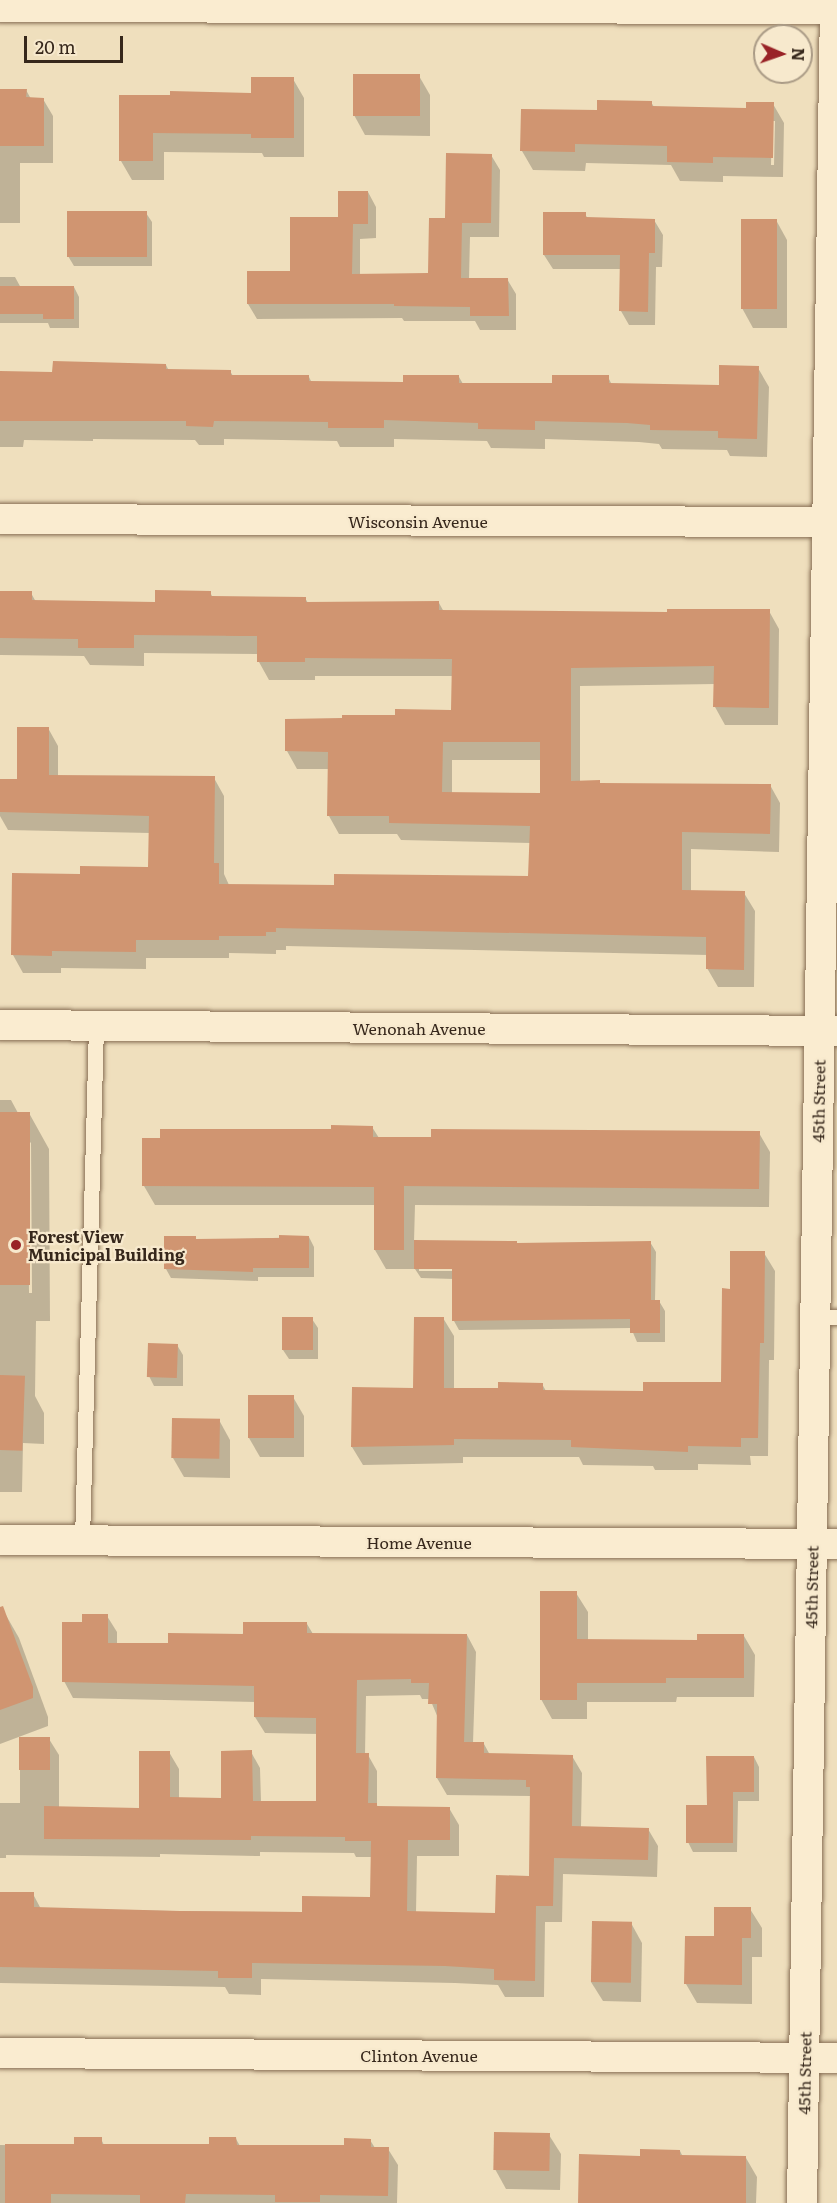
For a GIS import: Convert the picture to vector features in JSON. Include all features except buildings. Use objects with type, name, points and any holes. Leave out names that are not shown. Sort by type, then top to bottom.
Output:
[{"type":"street","points":[[0,7],[835,6]]},
{"type":"street","name":"45th Street","points":[[802,2203],[805,2058],[825,1544],[835,6]]},
{"type":"street","name":"Wisconsin Avenue","points":[[0,519],[832,522]]},
{"type":"street","name":"Wenonah Avenue","points":[[0,1025],[828,1031]]},
{"type":"street","name":"Home Avenue","points":[[0,1540],[825,1544]]},
{"type":"street","name":"Clinton Avenue","points":[[0,2053],[837,2058]]},
{"type":"lane","points":[[81,1540],[96,1026]]},
{"type":"place","name":"Forest View Municipal Building","points":[[16,1245]]}]
